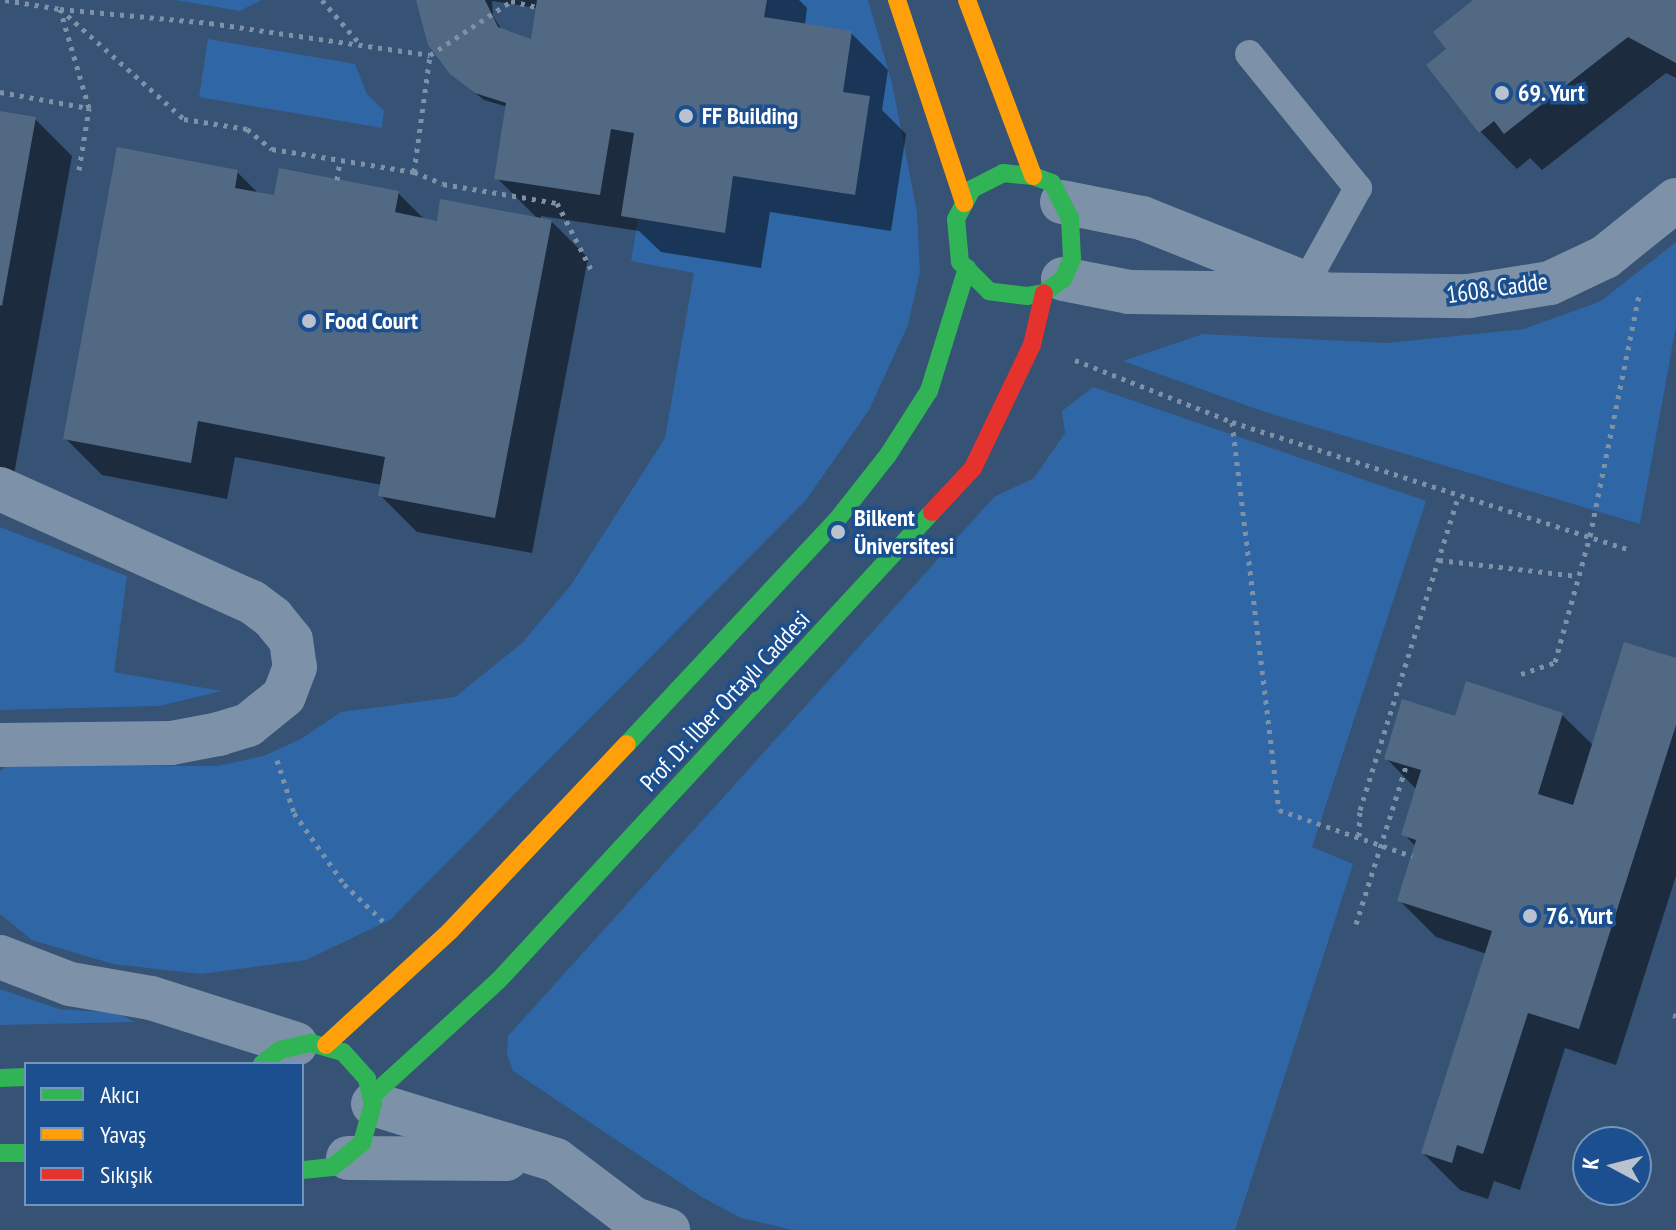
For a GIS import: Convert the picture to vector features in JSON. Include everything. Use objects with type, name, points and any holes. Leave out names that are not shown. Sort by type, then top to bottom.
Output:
[{"type":"street","points":[[897,0],[964,203],[956,219],[960,262],[967,268]]},
{"type":"street","points":[[967,0],[1047,189],[1070,218],[1072,259],[1053,286]]},
{"type":"street","name":"1608. Cadde","points":[[964,203],[972,189],[1003,173],[1142,218],[1323,291]]},
{"type":"street","name":"1608. Cadde","points":[[967,268],[989,291],[1027,296],[1053,286],[1129,292],[1323,291],[1469,296],[1550,283],[1605,257],[1666,208]]},
{"type":"street","name":"Prof. Dr. İlber Ortaylı Caddesi","points":[[295,1051],[421,957],[814,544],[862,488],[929,391],[967,268]]},
{"type":"street","name":"Prof. Dr. İlber Ortaylı Caddesi","points":[[372,1100],[498,981],[973,468],[1032,345],[1053,286]]},
{"type":"street","points":[[0,489],[252,602],[273,618],[291,640],[295,667],[284,696],[248,725],[219,734],[171,743],[0,745]]},
{"type":"street","points":[[0,957],[70,984],[151,998],[295,1051],[343,1052],[356,1064],[372,1100],[370,1124],[362,1143],[348,1158],[332,1167],[304,1170]]},
{"type":"street","points":[[0,1078],[24,1077]]},
{"type":"street","points":[[372,1100],[556,1160],[645,1226]]},
{"type":"street","points":[[0,1153],[24,1153]]},
{"type":"street","points":[[348,1158],[556,1160]]},
{"type":"lane","points":[[1249,54],[1358,188],[1323,291]]},
{"type":"path","points":[[5,0],[60,9],[210,23],[430,55],[511,1],[536,7]]},
{"type":"path","points":[[322,0],[362,46]]},
{"type":"path","points":[[60,9],[89,108],[79,170]]},
{"type":"path","points":[[60,9],[184,119],[247,129],[272,149],[414,172],[443,184],[557,203],[593,273]]},
{"type":"path","points":[[414,172],[430,55]]},
{"type":"path","points":[[0,92],[89,108]]},
{"type":"path","points":[[337,180],[340,161]]},
{"type":"path","points":[[1521,674],[1555,662],[1590,536],[1666,208]]},
{"type":"path","points":[[1032,345],[1232,422],[1631,550]]},
{"type":"path","points":[[1232,422],[1279,810],[1412,856]]},
{"type":"path","points":[[1359,836],[1360,810],[1458,497]]},
{"type":"path","points":[[1439,560],[1578,576]]},
{"type":"path","points":[[274,751],[294,813],[344,884],[421,957]]},
{"type":"path","points":[[1356,924],[1406,766]]},
{"type":"shaded area","points":[[175,0],[261,0],[240,11]]},
{"type":"shaded area","points":[[767,0],[868,0],[892,83],[917,212],[920,272],[908,325],[869,410],[806,500],[390,920],[306,960],[201,974],[113,964],[32,940],[0,914],[0,771],[9,765],[218,766],[263,756],[301,739],[341,712],[455,697],[522,643],[571,585],[665,438],[694,273],[631,261],[638,219],[725,233],[733,176],[854,195],[870,96],[843,92],[764,17]]},
{"type":"shaded area","points":[[208,39],[355,64],[367,94],[384,111],[382,128],[199,97]]},
{"type":"shaded area","points":[[1676,242],[1676,326],[1640,524],[1262,411],[1123,361],[1203,334],[1387,343],[1524,329],[1601,301]]},
{"type":"shaded area","points":[[1093,387],[1426,501],[1312,847],[1353,864],[1235,1230],[793,1230],[741,1218],[700,1196],[513,1071],[507,1054],[508,1036],[994,497],[1034,478],[1065,433],[1062,411]]},
{"type":"shaded area","points":[[0,527],[127,576],[114,672],[222,691],[159,706],[0,710]]},
{"type":"shaded area","points":[[0,989],[59,1009],[117,1013],[135,1022],[0,1025]]},
{"type":"building","name":"FF Building","points":[[416,0],[485,0],[498,27],[531,39],[537,0],[767,0],[764,17],[852,31],[843,92],[870,96],[855,195],[733,176],[725,233],[621,216],[634,133],[611,129],[600,195],[494,179],[506,103],[475,93],[450,74],[428,45]]},
{"type":"building","name":"69. Yurt","points":[[1473,0],[1676,0],[1676,63],[1628,37],[1504,134],[1494,121],[1479,133],[1426,65],[1446,49],[1433,32]]},
{"type":"building","points":[[0,111],[36,117],[2,306],[0,305]]},
{"type":"building","name":"Food Court","points":[[117,147],[238,170],[235,188],[274,195],[279,168],[399,191],[395,212],[437,221],[440,199],[552,220],[495,518],[378,496],[385,457],[198,421],[191,463],[63,439]]},
{"type":"building","name":"76. Yurt","points":[[1624,642],[1676,658],[1676,725],[1579,1029],[1528,1013],[1483,1154],[1457,1145],[1452,1163],[1421,1153],[1492,931],[1397,901],[1416,840],[1401,835],[1421,770],[1384,759],[1402,699],[1455,716],[1466,681],[1563,713],[1538,794],[1573,805]]},
{"type":"traffic: fast","points":[[1003,173],[1033,176],[1052,183],[1070,218],[1072,259],[1063,279],[1044,293],[1027,296],[989,291],[960,262],[956,219],[972,189],[1003,173]]},
{"type":"traffic: fast","points":[[627,744],[836,521],[888,455],[929,391],[967,268]]},
{"type":"traffic: fast","points":[[372,1096],[498,981],[932,512]]},
{"type":"traffic: fast","points":[[265,1062],[280,1050],[311,1043],[343,1052],[367,1079],[373,1104],[362,1143],[332,1167],[304,1170]]},
{"type":"traffic: fast","points":[[0,1078],[24,1077]]},
{"type":"traffic: fast","points":[[0,1153],[24,1153]]},
{"type":"traffic: slow","points":[[897,0],[964,203]]},
{"type":"traffic: slow","points":[[967,0],[1033,176]]},
{"type":"traffic: slow","points":[[326,1045],[450,931],[627,744]]},
{"type":"traffic: jam","points":[[932,512],[973,468],[1032,345],[1044,293]]},
{"type":"place","name":"69. Yurt","points":[[1502,93]]},
{"type":"place","name":"FF Building","points":[[686,116]]},
{"type":"place","name":"Food Court","points":[[309,321]]},
{"type":"place","name":"Bilkent Üniversitesi","points":[[838,532]]},
{"type":"place","name":"76. Yurt","points":[[1530,916]]}]
